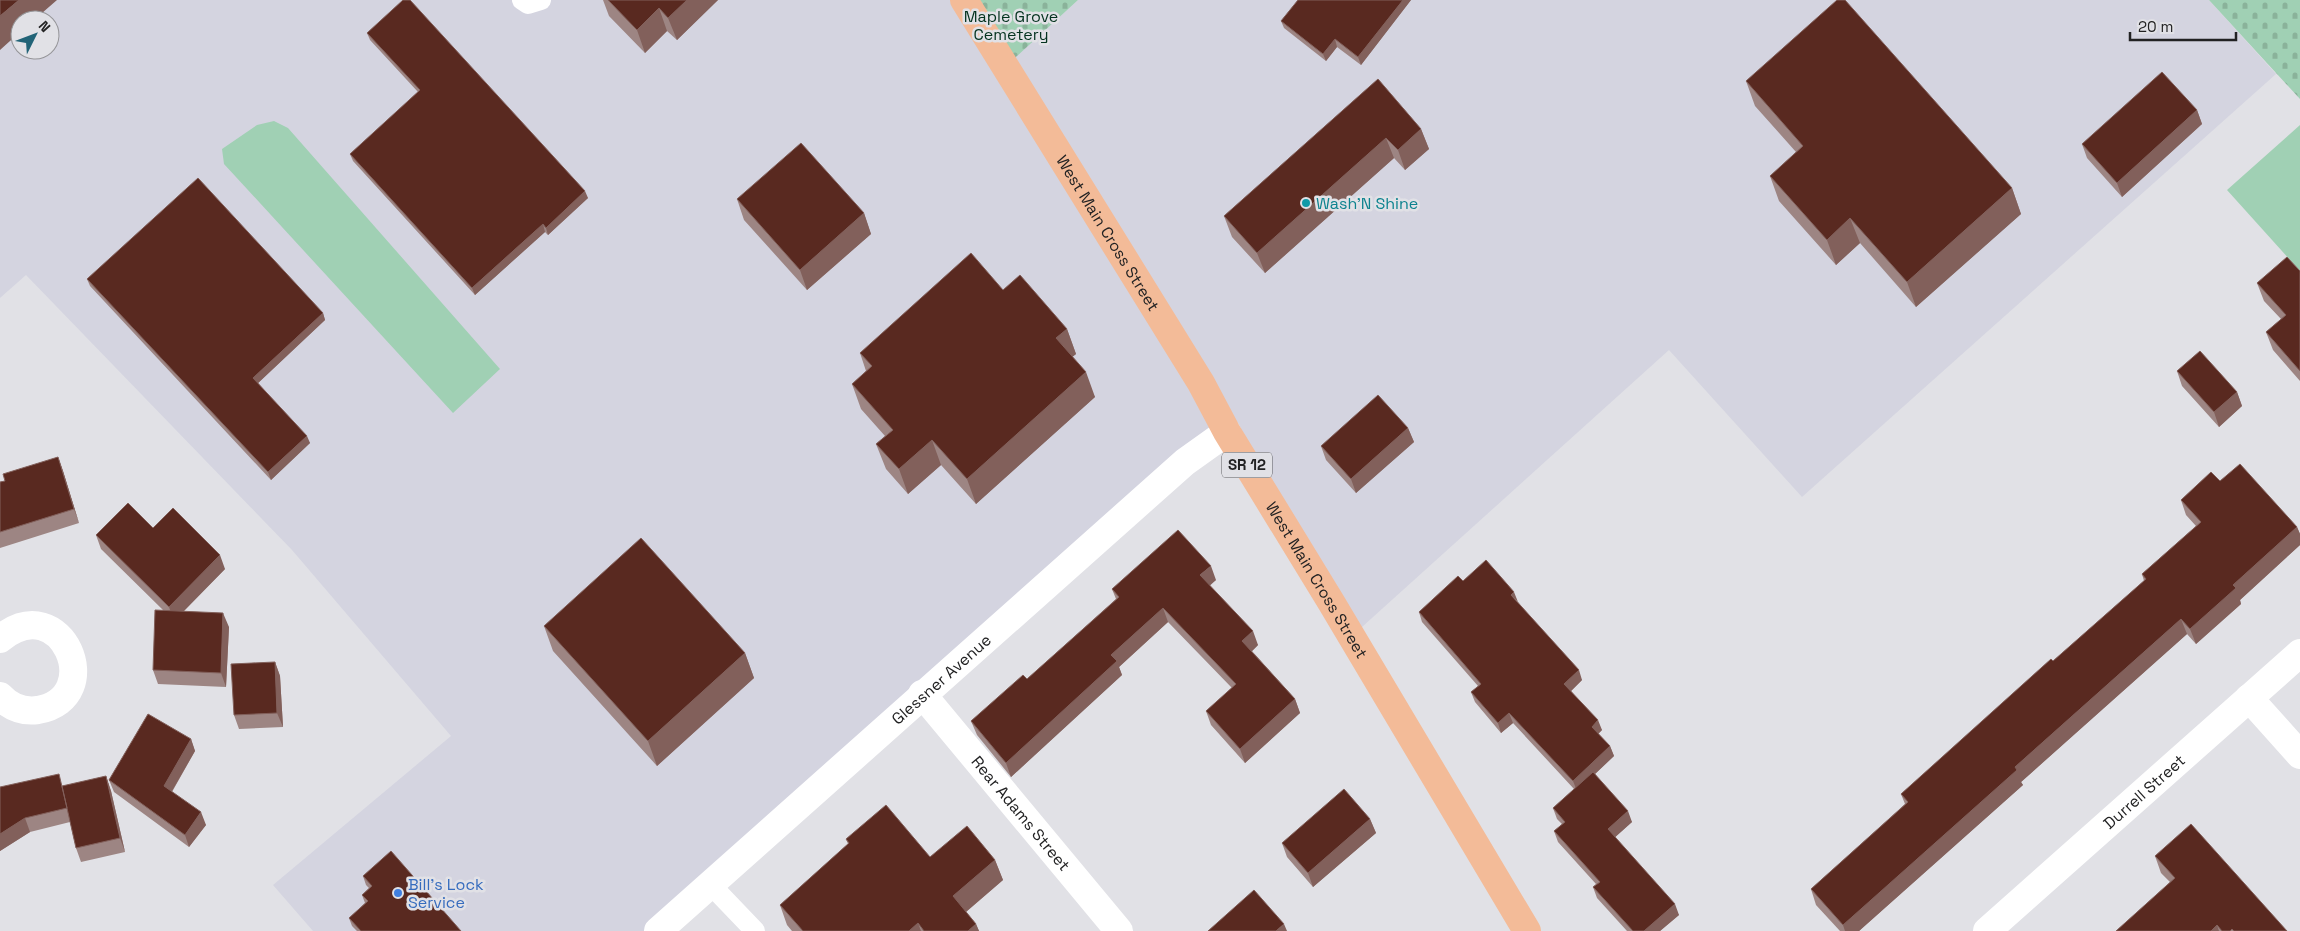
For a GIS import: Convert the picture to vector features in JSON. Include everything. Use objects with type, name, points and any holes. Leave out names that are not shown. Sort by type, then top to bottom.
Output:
[{"type":"highway","name":"West Main Cross Street","points":[[964,0],[1201,383],[1227,432],[1336,610],[1527,931]]},
{"type":"street","name":"Glessner Avenue","points":[[658,931],[922,694],[1185,462],[1227,432]]},
{"type":"street","points":[[0,639],[12,629],[26,625],[41,627],[54,632],[65,642],[72,654],[74,668],[72,681],[66,693],[57,702],[44,708],[31,711],[18,709],[0,696]]},
{"type":"street","name":"Durrell Street","points":[[1987,931],[2300,652]]},
{"type":"street","name":"Rear Adams Street","points":[[922,694],[1119,931]]},
{"type":"street","points":[[2249,698],[2300,755]]},
{"type":"lane","points":[[522,0],[528,4],[541,0]]},
{"type":"lane","points":[[710,884],[755,931]]},
{"type":"shaded area","points":[[0,0],[964,0],[1005,66],[1078,0],[2209,0],[2276,74],[1802,497],[1669,350],[1352,636],[1227,432],[658,931],[313,931],[273,885],[451,736],[292,550],[26,275],[0,298]]},
{"type":"green space","name":"Maple Grove Cemetery","points":[[964,0],[1078,0],[1005,67]]},
{"type":"green space","points":[[2209,0],[2300,0],[2300,99]]},
{"type":"green space","points":[[274,121],[288,128],[500,369],[453,413],[224,164],[222,149],[257,125]]},
{"type":"green space","points":[[2300,125],[2300,271],[2227,190]]},
{"type":"building","points":[[0,0],[19,0],[0,16]]},
{"type":"building","points":[[403,0],[410,0],[585,191],[546,228],[543,224],[472,288],[350,154],[420,90],[367,33]]},
{"type":"building","points":[[608,0],[687,0],[668,18],[659,8],[637,30]]},
{"type":"building","points":[[1298,0],[1403,0],[1358,57],[1335,39],[1323,54],[1281,21]]},
{"type":"building","points":[[1837,0],[1845,0],[2012,188],[1907,282],[1850,218],[1827,240],[1770,176],[1803,146],[1746,81]]},
{"type":"building","points":[[2162,72],[2197,110],[2117,183],[2082,144]]},
{"type":"building","points":[[1378,79],[1421,129],[1398,150],[1386,138],[1257,253],[1224,216]]},
{"type":"building","points":[[801,143],[864,213],[800,270],[737,199]]},
{"type":"building","points":[[198,178],[323,313],[253,378],[307,436],[268,472],[87,279]]},
{"type":"building","points":[[971,253],[1003,290],[1020,275],[1067,329],[1056,338],[1086,372],[967,479],[932,440],[899,469],[876,444],[893,430],[852,384],[872,366],[860,353]]},
{"type":"building","points":[[2287,257],[2300,271],[2300,371],[2266,332],[2286,315],[2257,283]]},
{"type":"building","points":[[2200,351],[2237,392],[2214,412],[2177,371]]},
{"type":"building","points":[[1378,395],[1408,428],[1351,479],[1321,446]]},
{"type":"building","points":[[58,457],[74,509],[0,532],[0,482],[5,481],[3,474]]},
{"type":"building","points":[[2240,464],[2297,527],[2233,585],[2236,588],[2190,629],[2181,619],[2015,767],[2017,770],[1843,925],[1811,889],[1908,802],[1901,794],[2051,659],[2053,661],[2146,579],[2142,574],[2201,522],[2181,500],[2211,472],[2220,481]]},
{"type":"building","points":[[128,503],[153,528],[173,508],[220,555],[169,607],[96,535]]},
{"type":"building","points":[[1178,530],[1211,566],[1200,575],[1253,631],[1242,641],[1295,699],[1240,749],[1206,711],[1236,684],[1163,608],[1111,655],[1117,661],[1006,763],[971,721],[1023,675],[1027,679],[1119,597],[1112,589]]},
{"type":"building","points":[[641,538],[745,653],[648,741],[544,626]]},
{"type":"building","points":[[1486,560],[1514,592],[1511,595],[1579,670],[1564,684],[1598,720],[1592,727],[1610,746],[1573,781],[1509,713],[1498,723],[1471,692],[1481,684],[1419,612],[1458,576],[1463,581]]},
{"type":"building","points":[[155,610],[223,613],[221,673],[153,670]]},
{"type":"building","points":[[275,662],[277,713],[234,715],[231,664]]},
{"type":"building","points":[[148,714],[191,739],[164,786],[201,812],[185,835],[109,780]]},
{"type":"building","points":[[1593,772],[1628,811],[1608,829],[1675,904],[1644,931],[1633,931],[1593,887],[1600,882],[1554,831],[1565,822],[1553,808]]},
{"type":"building","points":[[59,774],[67,808],[25,818],[0,834],[0,787]]},
{"type":"building","points":[[106,776],[120,838],[76,848],[62,786]]},
{"type":"building","points":[[1344,789],[1370,819],[1308,873],[1282,843]]},
{"type":"building","points":[[886,805],[930,857],[967,826],[995,860],[953,896],[976,924],[968,931],[924,931],[918,923],[909,931],[803,931],[780,905],[849,843],[846,839]]},
{"type":"building","points":[[2191,824],[2287,931],[2234,931],[2232,929],[2230,931],[2222,931],[2217,925],[2211,931],[2116,931],[2175,878],[2155,856]]},
{"type":"building","points":[[391,851],[461,931],[361,931],[349,918],[368,901],[362,895],[372,886],[363,876]]},
{"type":"building","points":[[1254,890],[1284,924],[1276,931],[1208,931]]},
{"type":"place","name":"Wash'N Shine","points":[[1306,203]]},
{"type":"place","name":"Bill's Lock Service","points":[[398,893]]}]
